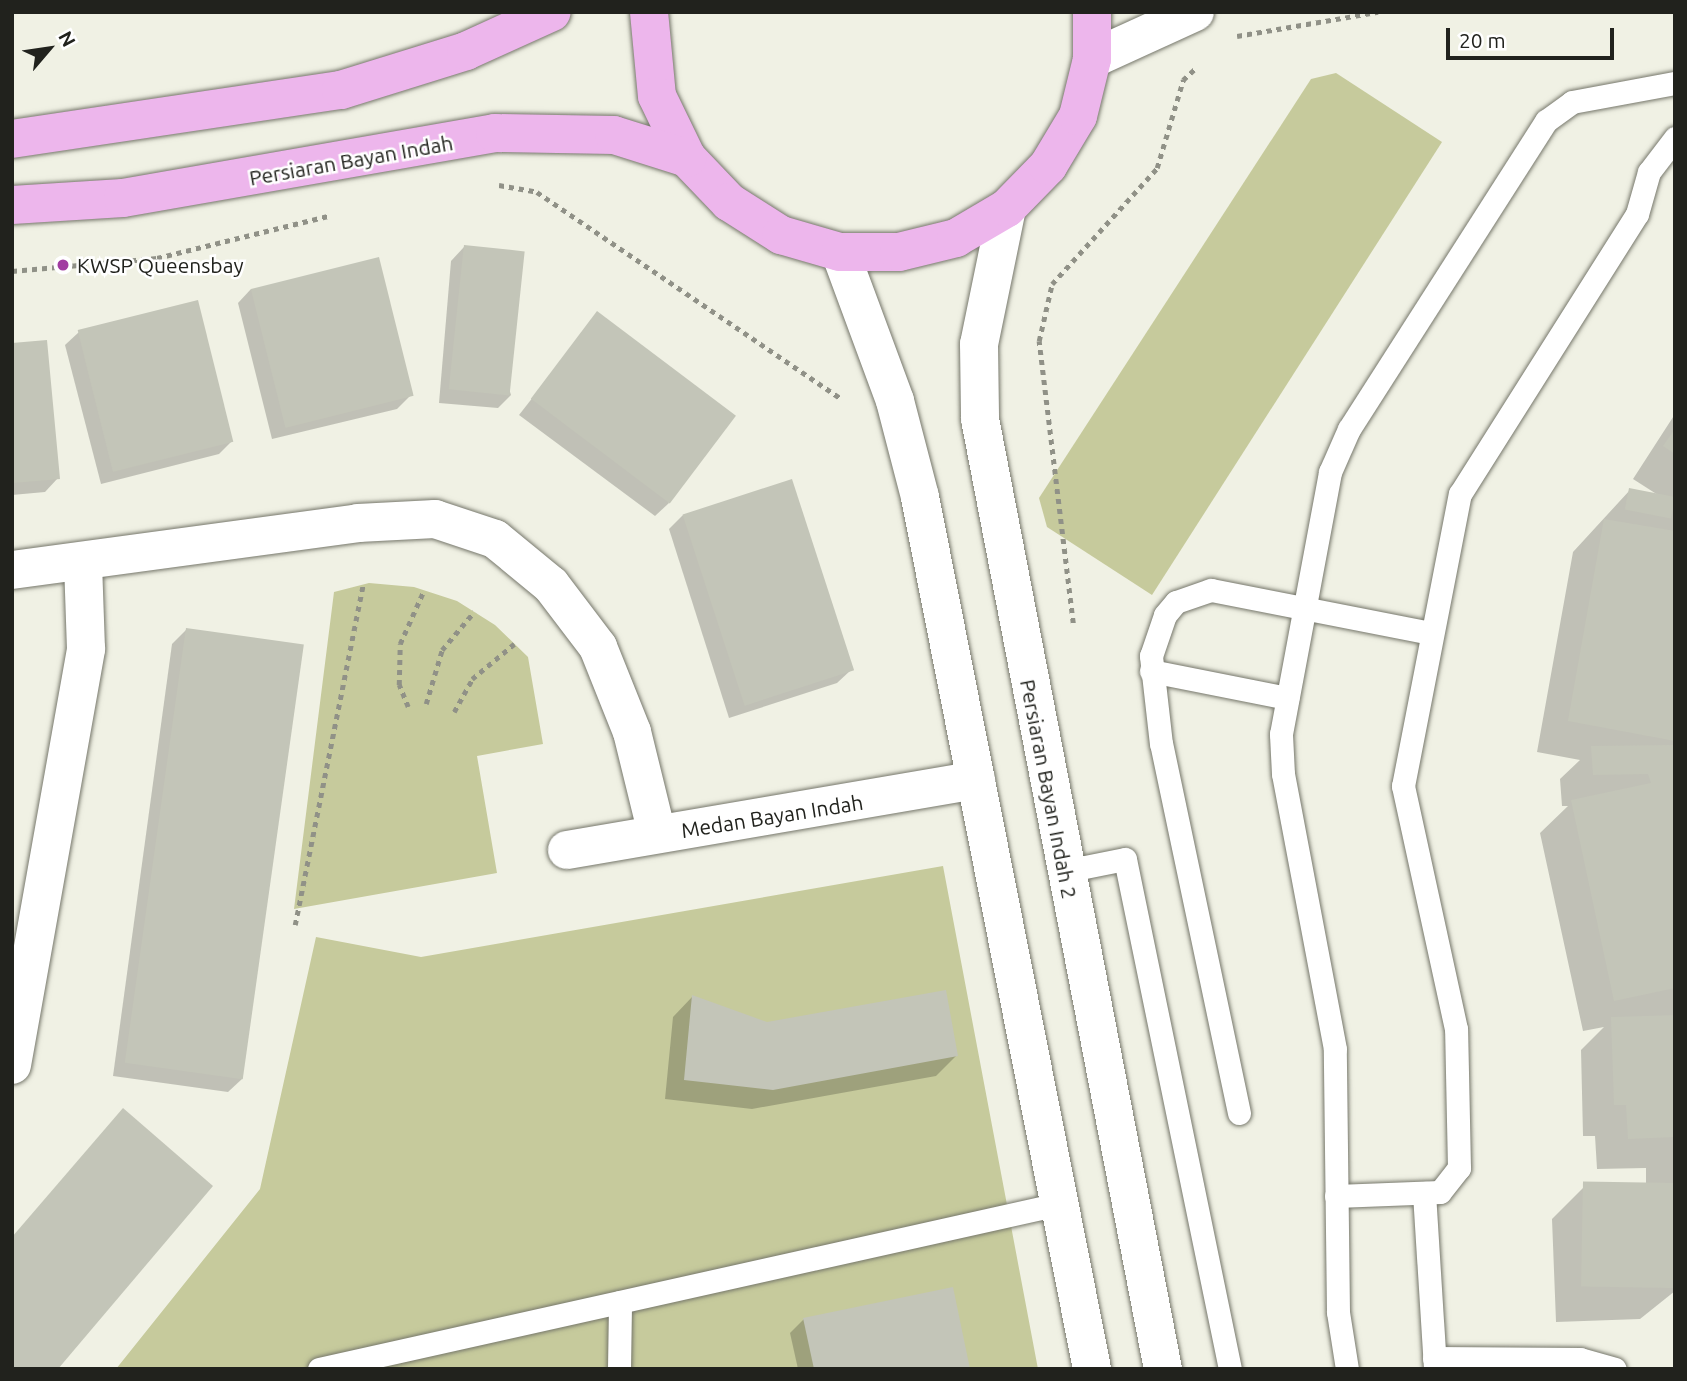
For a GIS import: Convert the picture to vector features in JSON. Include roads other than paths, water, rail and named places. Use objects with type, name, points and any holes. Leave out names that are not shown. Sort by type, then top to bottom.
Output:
[{"type":"main road","points":[[12,139],[341,90],[466,51],[552,12]]},
{"type":"main road","points":[[649,12],[657,96],[687,158],[729,202],[781,235],[840,252],[899,252],[956,238],[1007,208],[1048,166],[1078,116],[1092,60],[1092,12]]},
{"type":"main road","name":"Persiaran Bayan Indah","points":[[12,205],[123,198],[495,133],[614,135],[687,158]]},
{"type":"street","points":[[1092,60],[1195,12]]},
{"type":"street","name":"Persiaran Bayan Indah 2","points":[[1007,208],[979,344],[980,419],[1163,1369]]},
{"type":"street","points":[[840,252],[895,401],[920,497],[1092,1369]]},
{"type":"street","points":[[12,570],[83,565],[359,523],[435,519],[495,539],[551,585],[598,647],[632,732],[657,834]]},
{"type":"street","points":[[12,1065],[86,649],[83,565]]},
{"type":"street","name":"Medan Bayan Indah","points":[[567,850],[976,780]]},
{"type":"lane","points":[[1347,1369],[1338,1312],[1335,1049],[1283,774],[1287,698],[1330,472],[1349,429],[1546,121],[1573,102],[1675,83]]},
{"type":"lane","points":[[1336,1196],[1424,1193],[1449,1187],[1459,1168],[1453,1013],[1403,786],[1431,633],[1467,479],[1637,214],[1649,172],[1675,138]]},
{"type":"lane","points":[[1239,1113],[1161,744],[1151,671],[1164,615],[1195,593],[1212,590],[1431,633]]},
{"type":"lane","points":[[1151,671],[1287,698]]},
{"type":"lane","points":[[1065,871],[1125,859],[1230,1369]]},
{"type":"lane","points":[[1424,1193],[1434,1363],[1580,1359],[1615,1369]]},
{"type":"lane","points":[[319,1369],[1059,1204]]},
{"type":"lane","points":[[619,1369],[620,1302]]},
{"type":"place","name":"KWSP Queensbay","points":[[63,265]]}]
